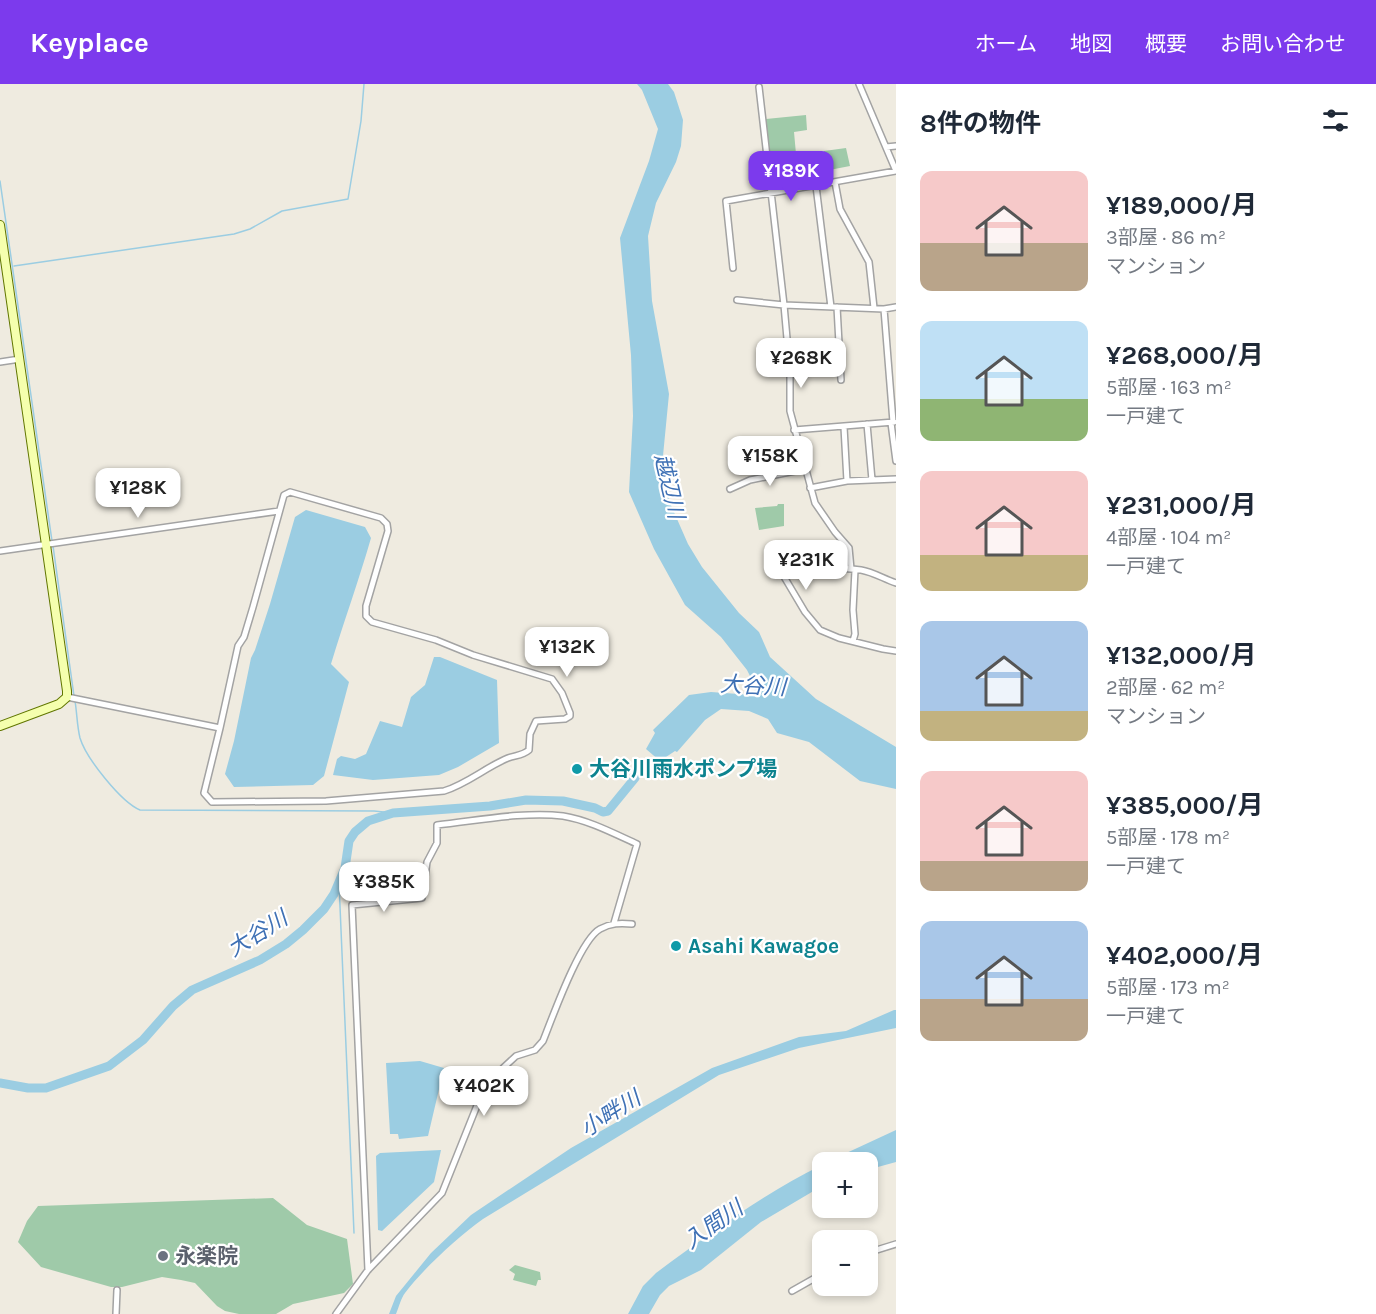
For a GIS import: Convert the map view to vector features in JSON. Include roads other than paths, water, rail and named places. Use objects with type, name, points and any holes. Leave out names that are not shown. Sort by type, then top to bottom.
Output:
[{"type":"street","points":[[733,268],[726,201],[896,171],[859,84]]},
{"type":"street","points":[[759,87],[784,305],[790,372],[790,411],[815,503],[849,548],[853,570],[855,634],[853,641]]},
{"type":"street","points":[[886,147],[896,146]]},
{"type":"street","points":[[835,182],[840,209],[869,262],[874,308]]},
{"type":"street","points":[[816,186],[834,307],[841,380]]},
{"type":"street","points":[[0,225],[67,697]]},
{"type":"street","points":[[737,300],[784,305],[896,308]]},
{"type":"street","points":[[884,309],[896,461]]},
{"type":"street","points":[[0,362],[20,360]]},
{"type":"street","points":[[794,429],[893,422]]},
{"type":"street","points":[[867,424],[872,480]]},
{"type":"street","points":[[844,427],[847,481]]},
{"type":"street","points":[[730,489],[750,480],[805,469]]},
{"type":"street","points":[[810,488],[847,481],[896,479]]},
{"type":"street","points":[[290,492],[381,518],[387,524],[388,531],[366,606],[366,616],[372,622],[436,640],[473,655],[552,679],[557,683],[565,698],[570,716],[565,719],[536,721],[530,734],[529,750],[524,755],[499,762],[455,787],[434,793],[326,801],[212,802],[204,793],[220,728],[238,646],[244,637],[253,608],[284,495],[290,492]]},
{"type":"street","points":[[0,551],[279,511]]},
{"type":"street","points":[[896,583],[853,570],[802,568],[787,571],[783,575],[815,625],[828,634],[883,650],[896,651]]},
{"type":"street","points":[[67,697],[220,728]]},
{"type":"street","points":[[0,726],[59,704],[67,697]]},
{"type":"street","points":[[368,1269],[352,904],[422,898],[427,862],[437,843],[437,825],[545,815],[565,817],[596,826],[637,844],[614,923]]},
{"type":"street","points":[[336,1314],[368,1269],[442,1193],[482,1094],[502,1068],[516,1056],[535,1050],[543,1041],[585,944],[598,929],[614,923],[632,924]]},
{"type":"street","points":[[878,1250],[896,1244]]},
{"type":"street","points":[[792,1291],[812,1280]]},
{"type":"street","points":[[116,1314],[117,1290]]},
{"type":"water","points":[[637,84],[668,84],[674,92],[683,120],[681,146],[676,162],[656,203],[648,236],[652,301],[669,394],[662,466],[670,503],[688,544],[702,567],[739,613],[759,632],[770,657],[816,699],[896,747],[896,789],[860,781],[809,742],[777,733],[768,719],[749,711],[721,709],[705,720],[677,752],[675,751],[660,761],[646,749],[655,733],[653,730],[689,695],[711,692],[752,695],[756,688],[747,670],[721,637],[685,605],[654,549],[629,492],[633,416],[631,355],[620,238],[649,161],[658,129],[642,90]]},
{"type":"water","points":[[306,510],[365,527],[371,538],[331,664],[349,682],[324,776],[313,785],[234,787],[225,774],[251,658],[270,604],[295,517]]},
{"type":"water","points":[[434,657],[440,657],[497,680],[499,743],[458,767],[439,775],[373,780],[333,775],[337,759],[341,756],[355,759],[366,754],[380,721],[402,727],[411,697],[425,685]]},
{"type":"water","points":[[896,1010],[896,1028],[799,1048],[719,1075],[473,1226],[431,1264],[405,1293],[396,1314],[389,1314],[396,1296],[431,1253],[471,1215],[571,1148],[712,1068],[799,1037],[846,1031]]},
{"type":"water","points":[[420,1061],[444,1068],[428,1136],[399,1139],[398,1134],[390,1134],[386,1063]]},
{"type":"water","points":[[896,1130],[896,1162],[878,1167],[878,1152],[849,1152]]},
{"type":"water","points":[[441,1150],[434,1182],[382,1231],[378,1230],[376,1156],[380,1153]]},
{"type":"water","points":[[812,1170],[812,1192],[761,1222],[701,1270],[669,1286],[660,1295],[649,1314],[628,1314],[643,1286],[656,1273],[716,1229]]},
{"type":"waterway","points":[[14,266],[234,234],[250,229],[282,211],[348,199],[361,121],[364,84]]},
{"type":"waterway","points":[[0,181],[52,541]]},
{"type":"waterway","points":[[53,546],[74,696]]},
{"type":"waterway","points":[[75,701],[80,738],[89,757],[114,789],[140,810],[393,813]]},
{"type":"waterway","name":"大谷川","points":[[0,1083],[28,1088],[46,1088],[109,1066],[143,1040],[173,1006],[192,990],[260,960],[286,944],[324,909],[334,894],[345,868],[349,841],[355,832],[368,821],[393,813],[490,806],[526,800],[563,801],[603,812],[608,811],[635,778]]},
{"type":"waterway","points":[[339,883],[354,1233]]},
{"type":"place","name":"大谷川雨水ポンプ場","points":[[577,769]]},
{"type":"place","name":"Asahi Kawagoe","points":[[676,946]]},
{"type":"place","name":"永楽院","points":[[163,1256]]},
{"type":"water label","name":"越辺川","points":[[670,486]]},
{"type":"water label","name":"小畔川","points":[[610,1113]]},
{"type":"water label","name":"入間川","points":[[713,1224]]}]
